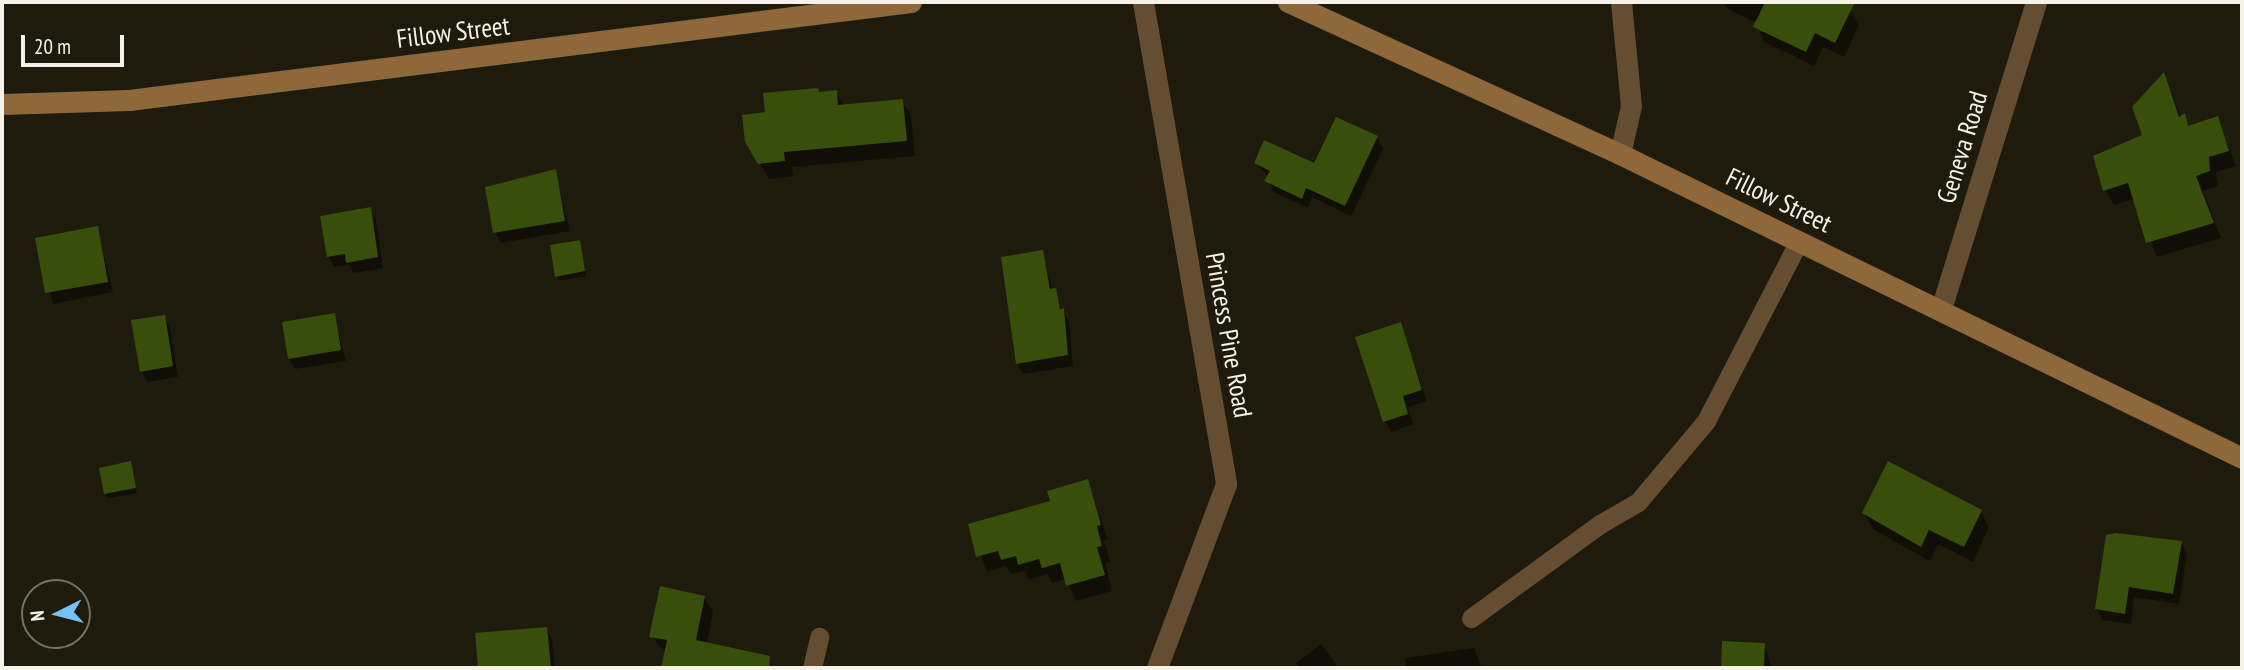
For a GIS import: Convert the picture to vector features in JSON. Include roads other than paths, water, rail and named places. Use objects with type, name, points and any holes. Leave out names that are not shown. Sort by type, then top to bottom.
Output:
[{"type":"main road","name":"Fillow Street","points":[[2,104],[141,98],[911,2]]},
{"type":"main road","name":"Fillow Street","points":[[1288,2],[1620,154],[2242,458]]},
{"type":"street","name":"Princess Pine Road","points":[[1143,2],[1226,484],[1157,668]]},
{"type":"street","points":[[1620,154],[1631,106],[1622,2]]},
{"type":"street","name":"Geneva Road","points":[[1941,310],[2036,2]]},
{"type":"lane","points":[[1471,618],[1600,524],[1638,502],[1706,421],[1798,241]]},
{"type":"lane","points":[[811,668],[819,636]]}]
